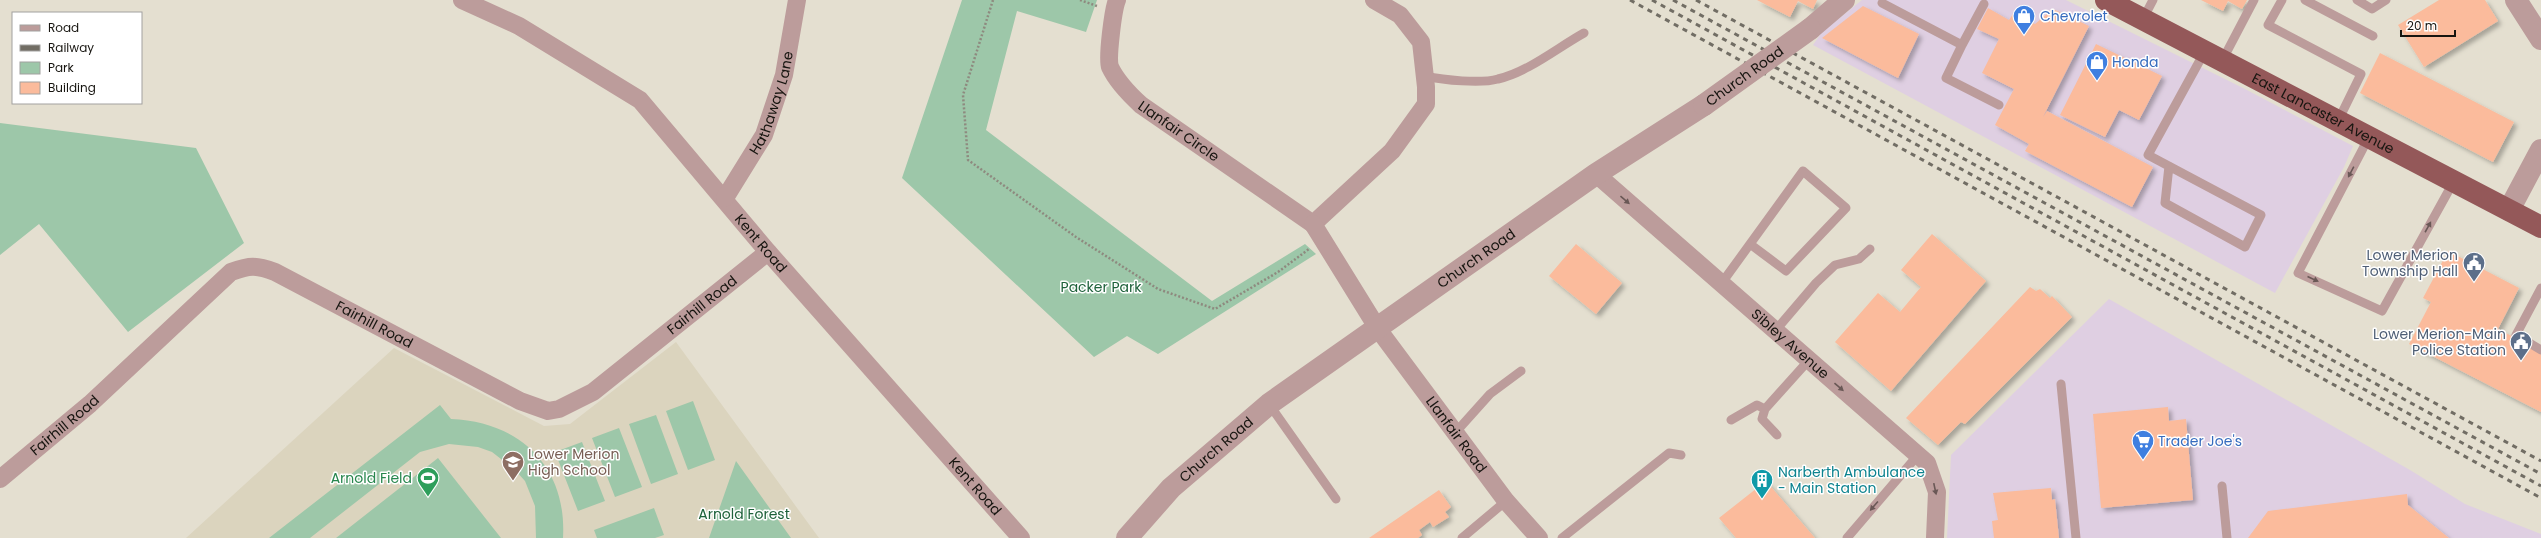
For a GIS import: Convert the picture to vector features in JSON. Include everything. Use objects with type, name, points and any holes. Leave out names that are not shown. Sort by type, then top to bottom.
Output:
[{"type":"highway","name":"East Lancaster Avenue","points":[[2106,0],[2541,227]]},
{"type":"street","name":"Kent Road","points":[[462,0],[519,26],[640,100],[725,198],[768,252],[1021,538]]},
{"type":"street","name":"Hathaway Lane","points":[[725,198],[764,136],[784,75],[797,0]]},
{"type":"street","name":"Llanfair Circle","points":[[1117,0],[1111,29],[1110,66],[1123,88],[1141,105],[1317,231],[1378,329]]},
{"type":"street","points":[[1317,231],[1392,151],[1426,104],[1425,76],[1421,42],[1400,15],[1374,0]]},
{"type":"street","name":"Church Road","points":[[1127,538],[1172,488],[1269,404],[1378,329],[1596,174],[1704,105],[1810,29],[1844,0]]},
{"type":"street","points":[[2516,0],[2541,39]]},
{"type":"street","points":[[2510,210],[2541,150]]},
{"type":"street","name":"Sibley Avenue","points":[[1596,174],[1927,463],[1937,492],[1935,538]]},
{"type":"street","name":"Fairhill Road","points":[[0,479],[90,404],[231,272],[243,268],[257,265],[275,272],[520,401],[548,411],[559,409],[593,392],[768,252]]},
{"type":"street","name":"Llanfair Road","points":[[1378,329],[1506,502],[1539,538]]},
{"type":"lane","points":[[2143,19],[2154,0]]},
{"type":"lane","points":[[2169,166],[2165,203],[2246,247],[2261,215],[2169,166],[2148,155],[2214,56],[2254,0]]},
{"type":"lane","points":[[2282,0],[2268,25],[2361,74],[2338,121]]},
{"type":"lane","points":[[2305,0],[2373,36]]},
{"type":"lane","points":[[2357,0],[2372,10],[2386,0]]},
{"type":"lane","points":[[1982,1],[1946,78],[1999,105]]},
{"type":"lane","points":[[1882,3],[1962,45]]},
{"type":"lane","points":[[1425,76],[1446,80],[1497,80],[1520,70],[1584,33]]},
{"type":"lane","points":[[2369,137],[2298,273],[2382,311],[2454,181]]},
{"type":"lane","points":[[1721,284],[1802,171],[1846,208],[1786,271],[1750,244]]},
{"type":"lane","points":[[1775,331],[1816,283],[1835,265],[1859,259],[1870,248]]},
{"type":"lane","points":[[2541,288],[2516,335],[2541,350]]},
{"type":"lane","points":[[1777,435],[1762,419],[1765,409],[1808,360]]},
{"type":"lane","points":[[1455,433],[1490,394],[1521,371]]},
{"type":"lane","points":[[2061,384],[2076,538]]},
{"type":"lane","points":[[1269,404],[1336,499]]},
{"type":"lane","points":[[1731,420],[1757,405],[1765,409]]},
{"type":"lane","points":[[1562,538],[1669,453],[1681,455]]},
{"type":"lane","points":[[1847,538],[1918,455]]},
{"type":"lane","points":[[2222,486],[2227,538]]},
{"type":"lane","points":[[1462,538],[1506,502]]},
{"type":"path","points":[[993,0],[963,95],[968,160],[1076,236],[1158,289],[1215,308],[1278,272],[1317,231]]},
{"type":"shaded area","points":[[1862,0],[2066,0],[2245,89],[2353,146],[2344,167],[2275,293],[1813,45],[1822,32]]},
{"type":"shaded area","points":[[2109,299],[2410,470],[2465,504],[2541,534],[2541,538],[1947,538],[1951,455]]},
{"type":"shaded area","name":"Lower Merion High School","points":[[676,342],[819,538],[186,538],[394,348],[544,426],[570,424]]},
{"type":"green space","name":"Packer Park","points":[[962,0],[1097,0],[1086,32],[1017,11],[986,130],[1212,301],[1305,244],[1316,254],[1158,354],[1127,336],[1094,357],[902,178]]},
{"type":"green space","points":[[0,123],[196,148],[244,243],[128,332],[39,224],[0,255]]},
{"type":"green space","points":[[693,401],[715,460],[688,470],[666,411]]},
{"type":"green space","points":[[440,405],[451,419],[476,422],[499,429],[518,439],[535,453],[548,470],[557,490],[562,513],[563,538],[536,538],[535,506],[525,481],[515,470],[492,452],[478,447],[449,444],[420,452],[310,538],[269,538]]},
{"type":"green space","points":[[656,415],[678,474],[651,484],[629,424]]},
{"type":"green space","points":[[619,428],[642,487],[615,497],[592,438]]},
{"type":"green space","points":[[582,442],[605,501],[578,511],[555,452]]},
{"type":"green space","name":"Arnold Field","points":[[438,458],[501,538],[336,538]]},
{"type":"green space","name":"Arnold Forest","points":[[736,461],[791,538],[709,538]]},
{"type":"green space","points":[[654,508],[664,535],[655,538],[597,538],[594,530]]},
{"type":"building","points":[[1757,0],[1817,0],[1813,9],[1798,1],[1790,17]]},
{"type":"building","points":[[2201,0],[2247,0],[2242,9],[2228,1],[2223,11]]},
{"type":"building","points":[[2439,0],[2485,0],[2498,21],[2424,67],[2398,25]]},
{"type":"building","points":[[1863,6],[1919,34],[1898,78],[1822,38]]},
{"type":"building","points":[[1988,8],[2009,20],[2013,14],[2035,24],[2053,9],[2089,26],[2043,117],[2047,111],[2153,167],[2132,207],[2025,151],[2029,144],[1995,125],[2014,89],[1982,73],[1999,39],[1977,29]]},
{"type":"building","points":[[2096,44],[2162,76],[2139,120],[2119,110],[2105,137],[2060,115]]},
{"type":"building","points":[[2380,53],[2514,122],[2493,162],[2360,93]]},
{"type":"building","points":[[1932,234],[1986,281],[1891,391],[1835,342],[1878,293],[1900,312],[1921,287],[1901,270]]},
{"type":"building","points":[[1576,244],[1622,283],[1596,314],[1549,276]]},
{"type":"building","points":[[2448,251],[2519,288],[2498,329],[2541,351],[2541,412],[2409,344],[2431,302],[2423,298]]},
{"type":"building","points":[[2030,287],[2036,291],[2040,289],[2050,298],[2052,296],[2072,317],[1965,424],[1961,422],[1938,445],[1906,418]]},
{"type":"building","name":"Trader Joe's","points":[[2168,407],[2169,421],[2186,419],[2193,500],[2101,508],[2093,414]]},
{"type":"building","name":"Narberth Ambulance - Main Station","points":[[1766,481],[1815,538],[1736,538],[1719,518]]},
{"type":"building","points":[[2051,488],[2052,500],[2055,499],[2059,538],[1994,538],[1992,521],[1998,520],[1993,493]]},
{"type":"building","points":[[1439,490],[1451,507],[1445,512],[1449,517],[1433,527],[1430,522],[1419,530],[1422,535],[1418,538],[1369,538]]},
{"type":"building","points":[[2407,494],[2408,505],[2449,538],[2248,538],[2268,511]]},
{"type":"railway","points":[[1630,0],[2541,498]]},
{"type":"railway","points":[[1652,0],[2541,486]]},
{"type":"railway","points":[[1673,0],[2541,474]]},
{"type":"railway","points":[[1696,0],[2541,461]]},
{"type":"place","name":"Chevrolet","points":[[2024,36]]},
{"type":"place","name":"Honda","points":[[2097,82]]},
{"type":"place","name":"Lower Merion Township Hall","points":[[2474,282]]},
{"type":"place","name":"Lower Merion-Main Police Station","points":[[2521,362]]},
{"type":"place","name":"Trader Joe's","points":[[2143,460]]},
{"type":"place","name":"Lower Merion High School","points":[[513,482]]},
{"type":"place","name":"Arnold Field","points":[[428,498]]},
{"type":"place","name":"Narberth Ambulance - Main Station","points":[[1762,500]]}]
